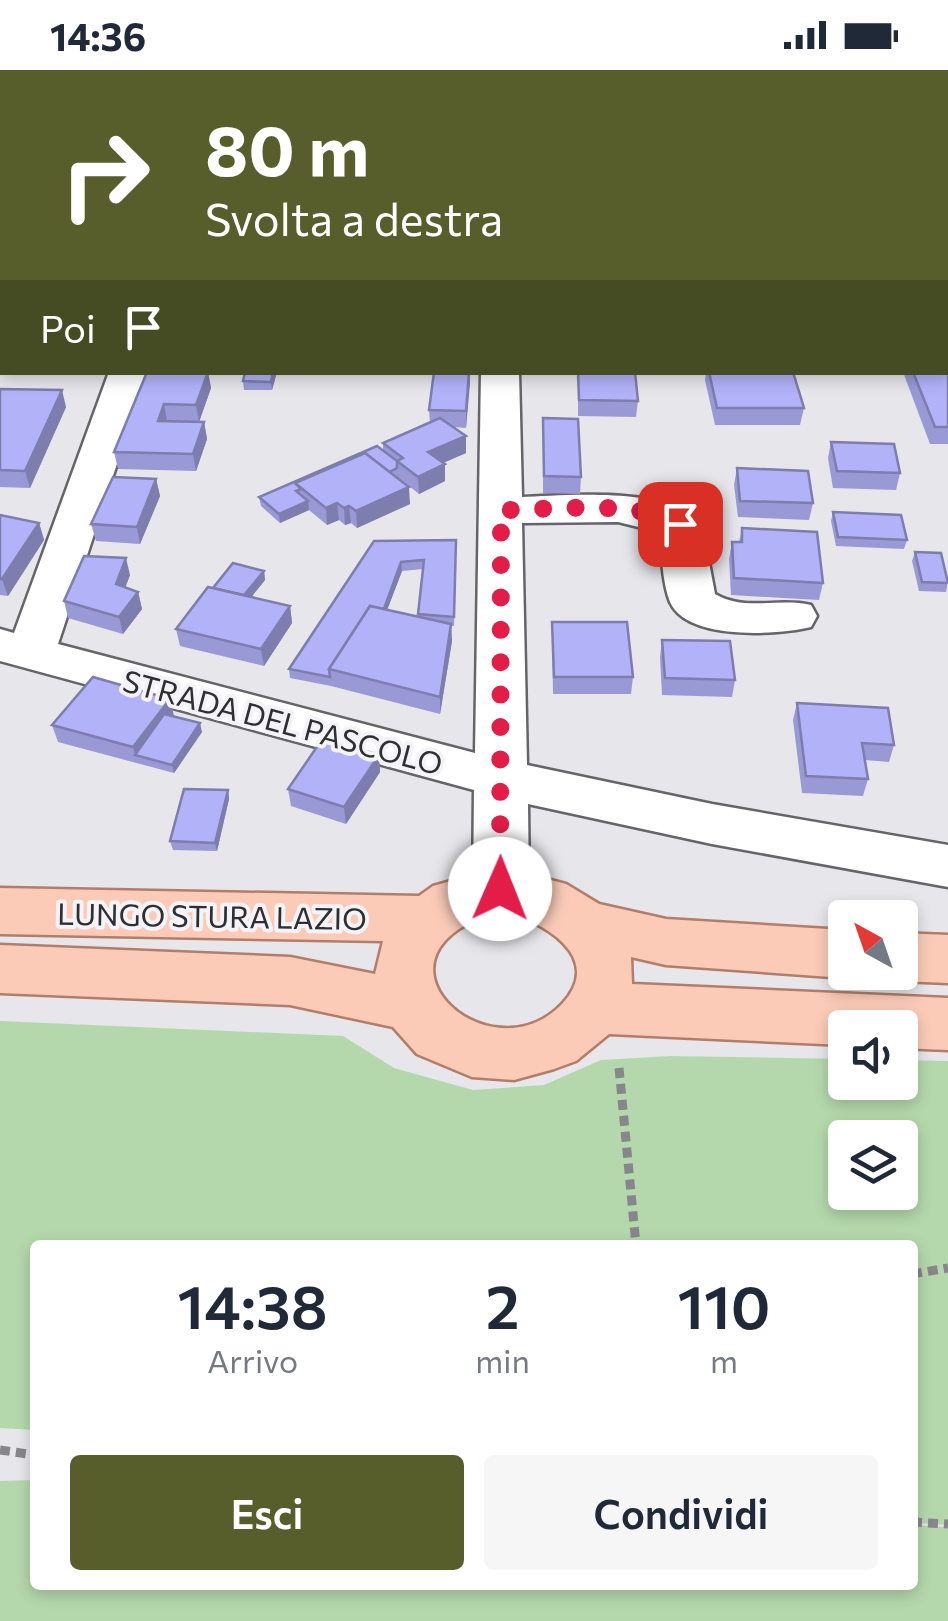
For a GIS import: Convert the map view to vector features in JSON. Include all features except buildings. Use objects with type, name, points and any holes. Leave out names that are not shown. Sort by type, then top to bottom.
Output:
[{"type":"main road","name":"LUNGO STURA LAZIO","points":[[0,969],[290,981],[411,1006],[402,966],[408,941],[423,919],[458,898],[500,889],[529,891],[556,901],[589,924],[666,942],[828,953]]},
{"type":"main road","name":"LUNGO STURA LAZIO","points":[[0,911],[423,919]]},
{"type":"main road","points":[[411,1006],[445,1038],[476,1050],[512,1053],[546,1046],[574,1030],[594,1008],[603,984],[601,943],[589,924]]},
{"type":"main road","points":[[918,958],[948,959]]},
{"type":"main road","points":[[594,1008],[948,1024]]},
{"type":"street","name":"STRADA DEL PASCOLO","points":[[127,375],[15,648],[502,779],[712,824],[948,866]]},
{"type":"street","points":[[500,375],[500,889]]},
{"type":"street","points":[[501,510],[640,510],[665,515],[680,524],[693,601],[706,611],[759,620],[794,616]]},
{"type":"path","points":[[619,1068],[636,1240]]},
{"type":"path","points":[[918,1273],[948,1268]]},
{"type":"path","points":[[0,1450],[30,1454]]},
{"type":"path","points":[[918,1522],[948,1524]]},
{"type":"green space","points":[[0,1021],[343,1036],[394,1068],[473,1090],[544,1085],[601,1060],[671,1056],[828,1059],[828,1100],[918,1100],[918,1060],[948,1061],[948,1525],[918,1523],[918,1240],[30,1240],[30,1430],[0,1428]]},
{"type":"green space","points":[[30,1480],[30,1590],[918,1590],[918,1525],[948,1527],[948,1621],[0,1621],[0,1481]]},
{"type":"route","points":[[500,889],[501,510],[640,510],[665,515],[680,524]]}]
